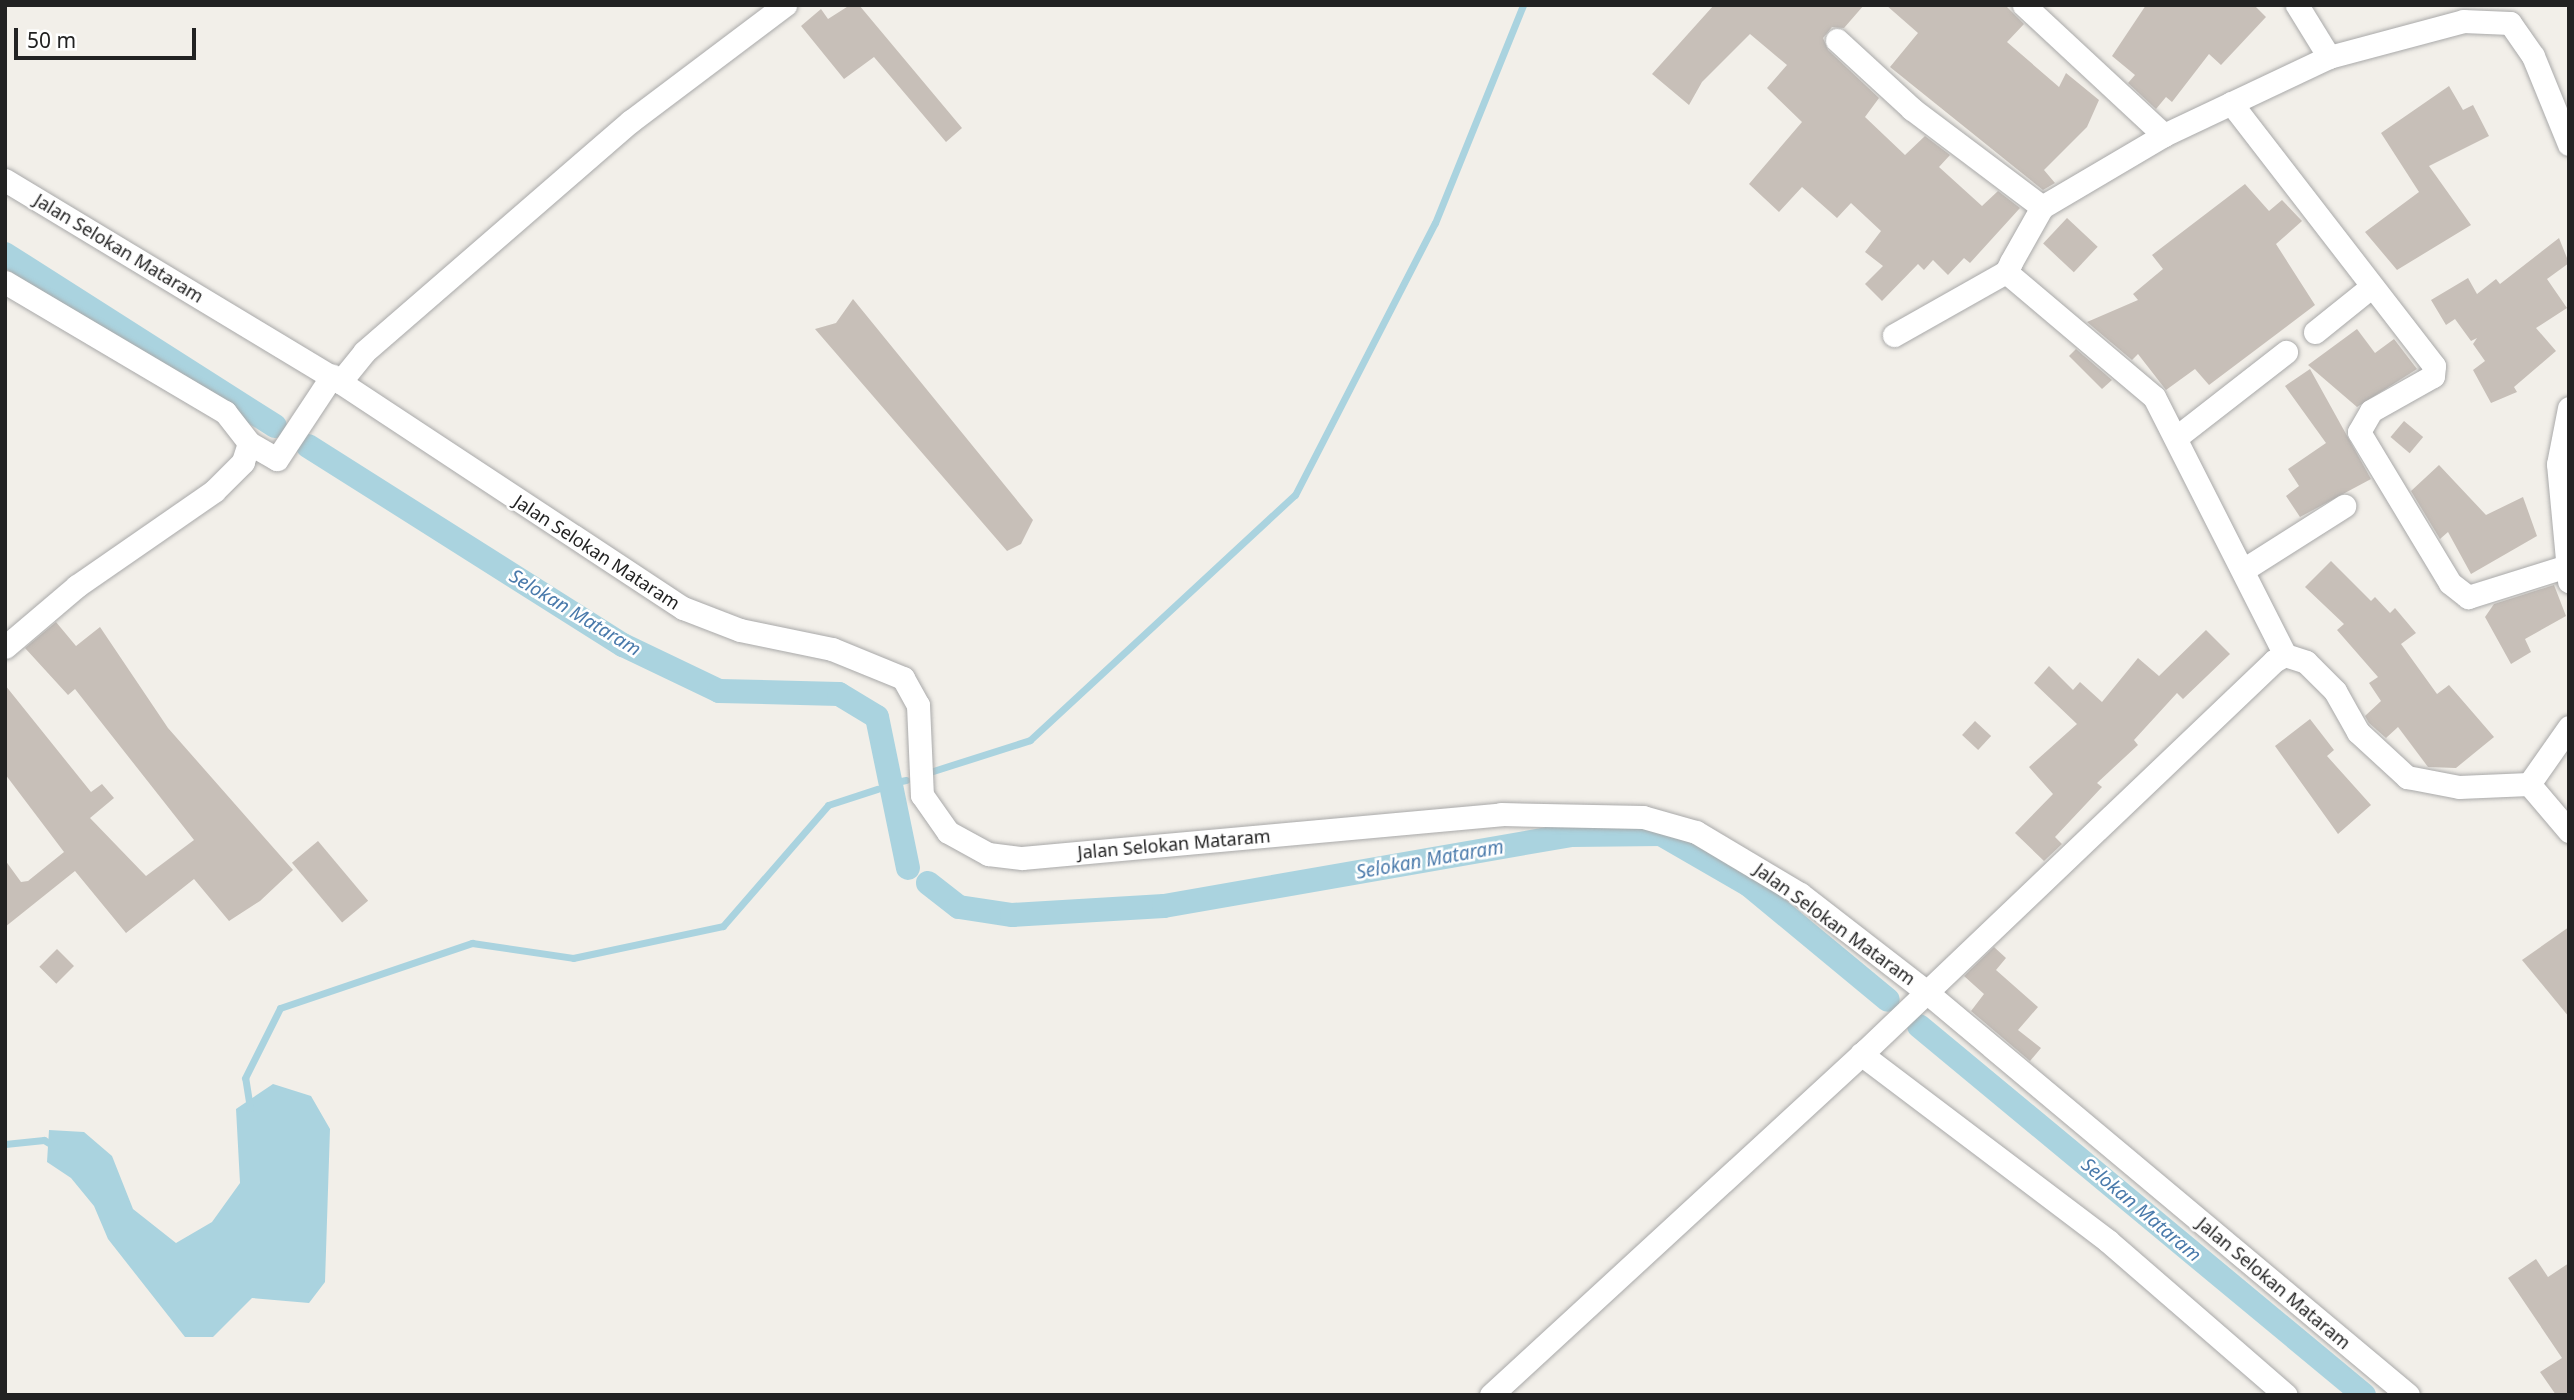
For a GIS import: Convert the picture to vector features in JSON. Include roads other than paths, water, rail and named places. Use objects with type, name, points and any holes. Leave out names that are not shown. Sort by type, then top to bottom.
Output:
[{"type":"street","points":[[5,282],[225,412],[249,443],[277,458],[313,404],[364,352],[631,121],[785,5]]},
{"type":"street","points":[[2024,5],[2164,135]]},
{"type":"street","points":[[2297,5],[2329,57]]},
{"type":"street","points":[[1894,335],[2006,272],[2042,207],[2164,135],[2329,57],[2463,21],[2502,20],[2533,56],[2569,144]]},
{"type":"street","points":[[1837,40],[1912,110],[2042,207]]},
{"type":"street","points":[[2231,103],[2435,371],[2371,411],[2359,432],[2450,583],[2468,597],[2566,574],[2558,464],[2569,408]]},
{"type":"street","name":"Jalan Selokan Mataram","points":[[5,180],[336,379],[682,608],[740,630],[832,649],[904,678],[918,705],[922,795],[948,832],[988,854],[1022,858],[1501,814],[1643,817],[1696,832],[1744,858],[1924,990],[2408,1395]]},
{"type":"street","points":[[2006,272],[2130,373],[2178,436],[2285,655],[2322,676],[2358,732],[2407,777],[2459,787],[2529,784]]},
{"type":"street","points":[[2315,332],[2371,287]]},
{"type":"street","points":[[2178,436],[2286,352]]},
{"type":"street","points":[[5,647],[77,586],[214,491],[243,462],[249,443]]},
{"type":"street","points":[[2243,570],[2344,506]]},
{"type":"street","points":[[1491,1395],[1864,1052],[1924,990],[2259,670],[2285,655]]},
{"type":"street","points":[[2529,784],[2569,727]]},
{"type":"street","points":[[2529,784],[2569,831]]},
{"type":"street","points":[[1864,1052],[2108,1241],[2286,1395]]},
{"type":"water","points":[[273,1084],[311,1096],[330,1129],[325,1282],[309,1303],[252,1298],[213,1337],[185,1337],[108,1239],[94,1206],[71,1178],[47,1162],[49,1130],[84,1132],[112,1156],[133,1209],[176,1243],[212,1222],[240,1183],[236,1109]]},
{"type":"waterway","points":[[930,772],[1030,740],[1295,495],[1435,223],[1523,5]]},
{"type":"waterway","name":"Selokan Mataram","points":[[5,254],[275,426]]},
{"type":"waterway","name":"Selokan Mataram","points":[[308,446],[623,645],[719,691],[839,694],[877,717],[908,868]]},
{"type":"waterway","points":[[901,781],[906,780]]},
{"type":"waterway","points":[[250,1108],[245,1078],[280,1008],[472,943],[573,958],[723,926],[828,805],[877,789]]},
{"type":"waterway","name":"Selokan Mataram","points":[[928,883],[959,907],[1012,915],[1164,906],[1572,835],[1661,834],[1749,885],[1888,1000]]},
{"type":"waterway","name":"Selokan Mataram","points":[[1919,1026],[2364,1395]]},
{"type":"waterway","points":[[5,1144],[44,1140],[55,1147]]}]
